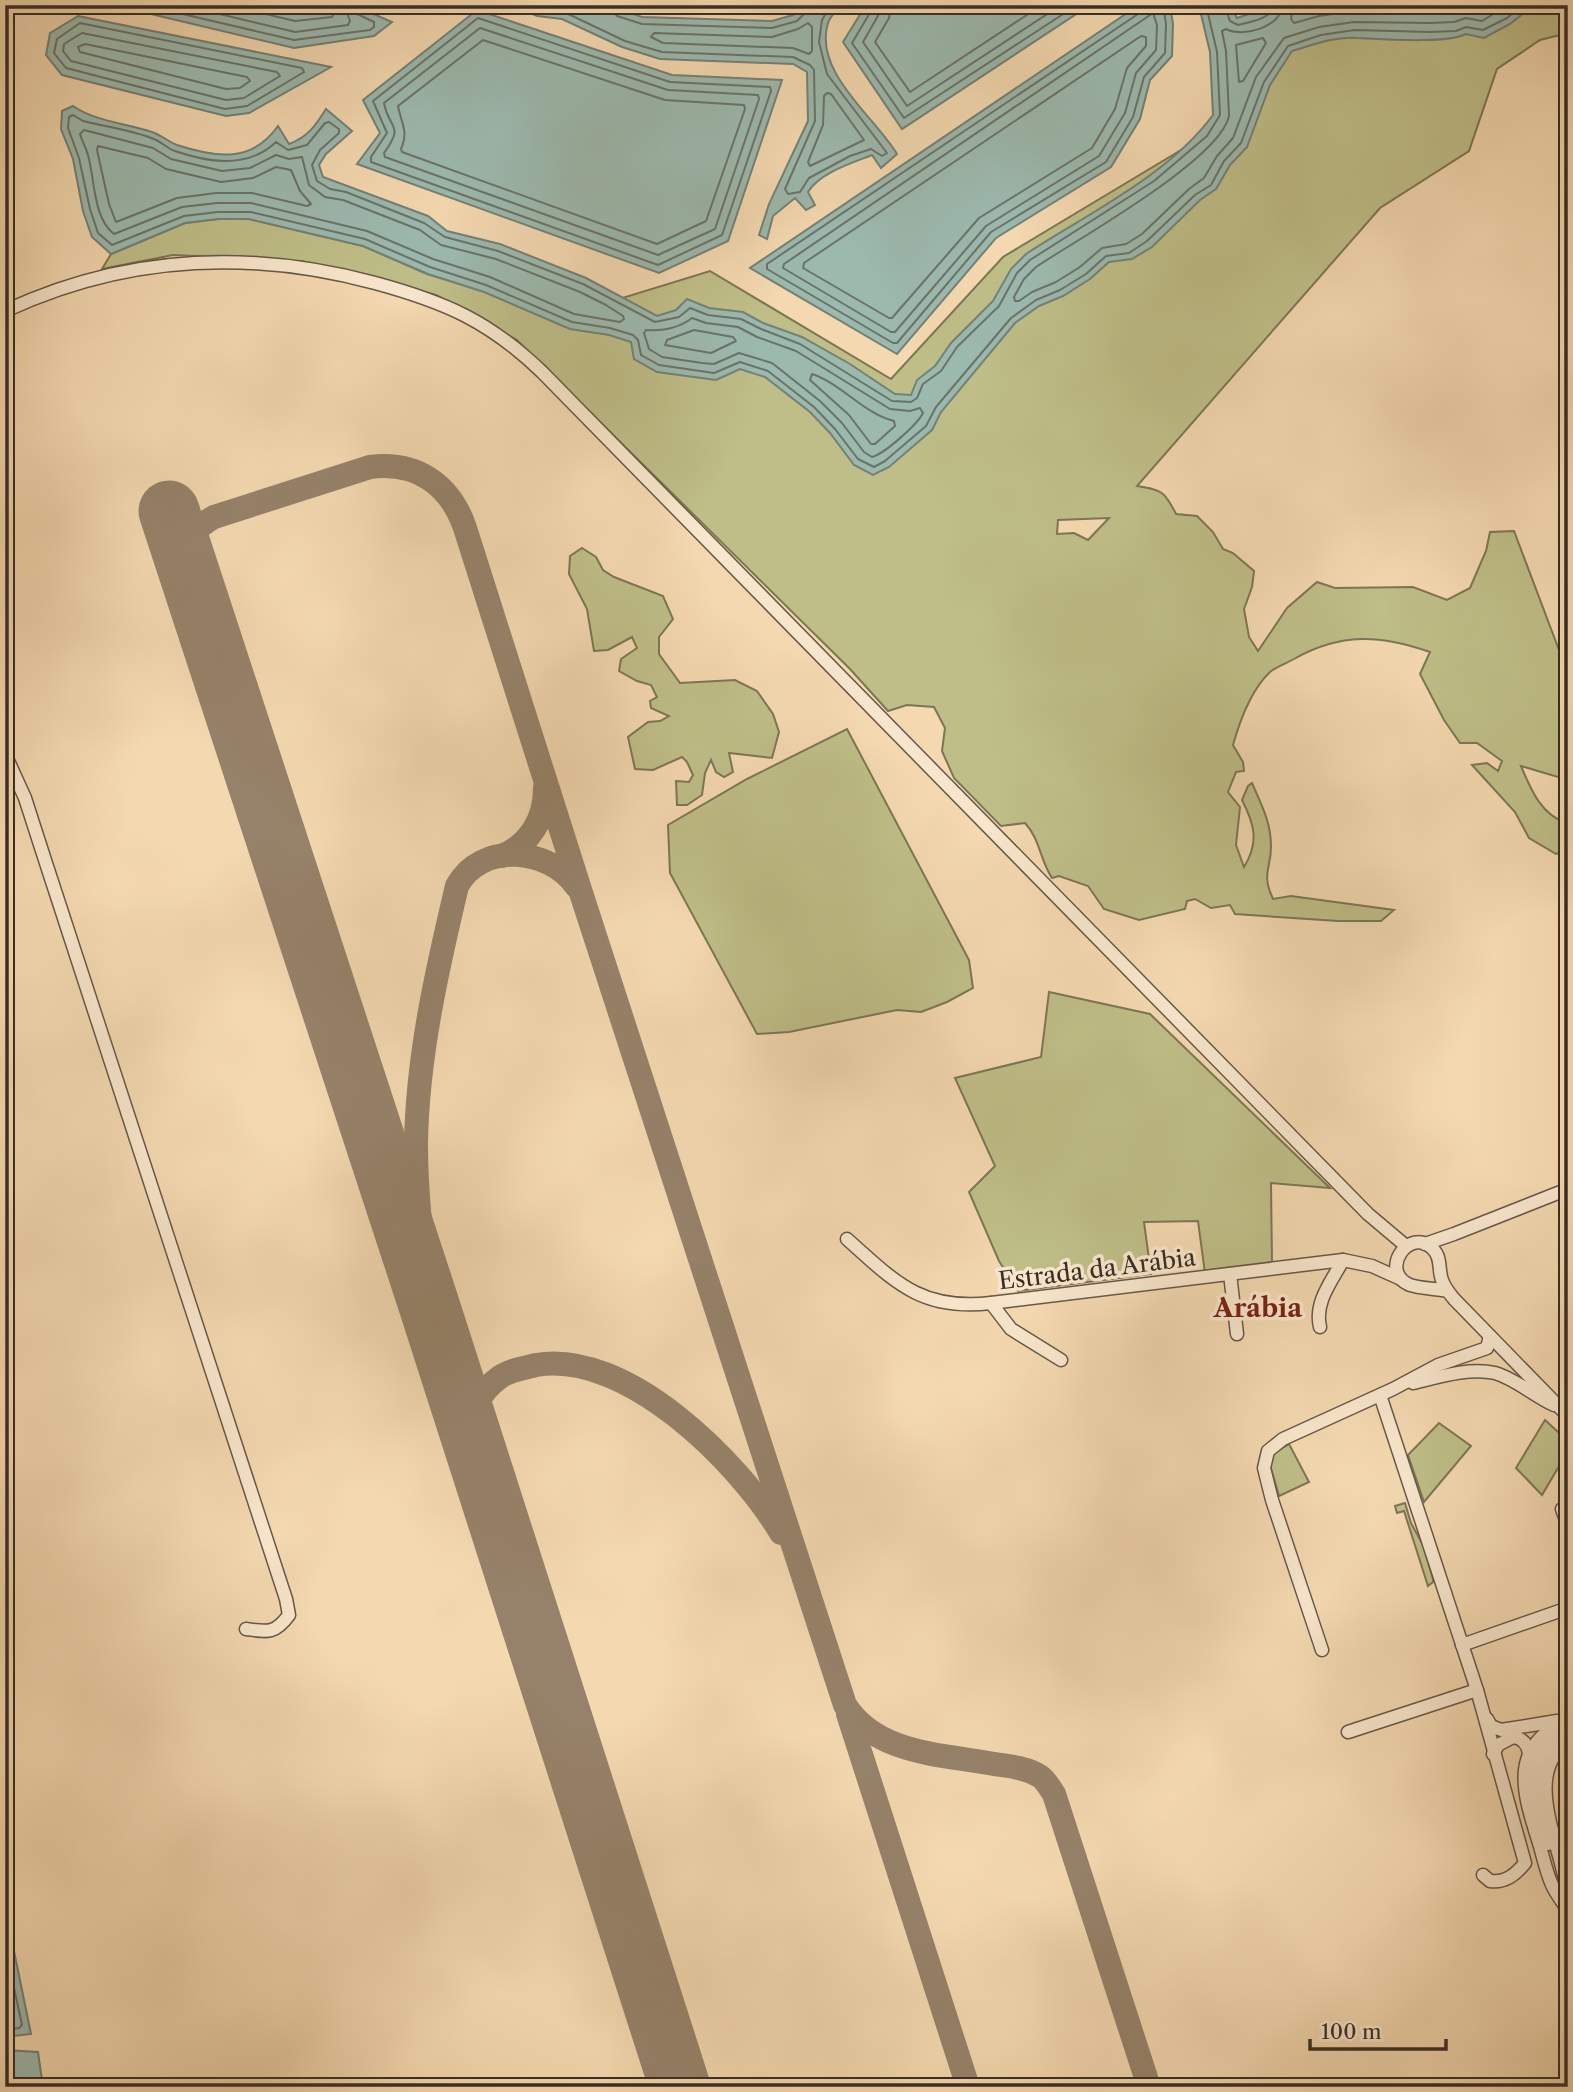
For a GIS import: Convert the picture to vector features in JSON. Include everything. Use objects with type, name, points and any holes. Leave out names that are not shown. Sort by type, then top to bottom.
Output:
[{"type":"street","points":[[5,311],[61,288],[114,274],[172,264],[248,262],[313,268],[428,298],[456,309],[500,335],[542,372],[1368,1214],[1400,1254],[1398,1274],[1401,1279]]},
{"type":"street","points":[[5,754],[25,798],[286,1599],[289,1615],[282,1624],[270,1632],[246,1629]]},
{"type":"street","points":[[1373,1266],[1425,1244],[1566,1194]]},
{"type":"street","points":[[1423,1286],[1433,1281],[1439,1262],[1454,1234]]},
{"type":"street","name":"Estrada da Arábia","points":[[847,1239],[907,1290],[942,1303],[991,1303],[1343,1260],[1373,1266]]},
{"type":"street","points":[[1425,1244],[1433,1249],[1439,1262],[1441,1278],[1448,1291],[1564,1412]]},
{"type":"street","points":[[1320,1327],[1317,1316],[1319,1304],[1343,1260]]},
{"type":"street","points":[[1373,1266],[1412,1286],[1448,1291]]},
{"type":"street","points":[[1230,1274],[1237,1334]]},
{"type":"street","points":[[991,1303],[1011,1329],[1061,1360]]},
{"type":"street","points":[[1322,1650],[1272,1500],[1264,1468],[1268,1451],[1283,1439],[1387,1392],[1438,1364],[1487,1348],[1490,1336]]},
{"type":"street","points":[[1387,1392],[1442,1376],[1487,1372],[1502,1376],[1564,1412]]},
{"type":"street","points":[[1387,1392],[1485,1716],[1509,1812],[1522,1846],[1525,1863],[1516,1874],[1502,1880],[1490,1881],[1483,1875]]},
{"type":"street","points":[[1562,1509],[1568,1526]]},
{"type":"street","points":[[1462,1645],[1568,1608]]},
{"type":"street","points":[[1348,1732],[1477,1690]]},
{"type":"street","points":[[1485,1716],[1491,1726],[1501,1730],[1568,1719]]},
{"type":"street","points":[[1568,1719],[1545,1732],[1529,1754],[1524,1768],[1525,1799],[1553,1888],[1568,1910]]},
{"type":"street","points":[[1568,1730],[1549,1743],[1541,1755],[1535,1770],[1535,1789],[1568,1910]]},
{"type":"street","points":[[1493,1754],[1498,1745],[1513,1737],[1528,1746],[1529,1754]]},
{"type":"street","points":[[1568,1741],[1552,1756],[1544,1780],[1568,1899]]},
{"type":"street","points":[[1556,1846],[1558,1837],[1568,1826]]},
{"type":"shaded area","points":[[1416,5],[1568,5],[1568,33],[1540,40],[1497,69],[1469,151],[1380,208],[1137,486],[1161,492],[1176,514],[1197,516],[1213,532],[1223,549],[1233,553],[1254,571],[1252,587],[1244,609],[1249,637],[1258,651],[1287,608],[1317,582],[1335,588],[1413,587],[1447,600],[1470,588],[1486,551],[1490,532],[1514,531],[1559,650],[1568,657],[1568,780],[1521,766],[1538,801],[1551,815],[1568,824],[1568,850],[1556,854],[1529,838],[1515,812],[1472,765],[1487,763],[1498,771],[1502,761],[1477,743],[1460,743],[1444,720],[1420,674],[1430,652],[1395,642],[1361,639],[1345,640],[1311,650],[1278,667],[1263,679],[1239,726],[1233,745],[1243,762],[1244,771],[1236,772],[1228,792],[1240,807],[1236,845],[1244,867],[1252,850],[1254,834],[1242,800],[1252,783],[1269,829],[1271,854],[1267,877],[1273,899],[1291,896],[1394,910],[1381,921],[1235,914],[1230,905],[1211,908],[1195,899],[1187,901],[1185,909],[1139,920],[1104,909],[1088,886],[1059,876],[1052,878],[1034,836],[1025,823],[1001,826],[954,778],[942,751],[945,728],[934,707],[907,705],[888,711],[850,669],[517,340],[436,295],[302,261],[173,255],[102,269],[111,254],[185,223],[249,219],[363,246],[427,274],[484,291],[616,300],[710,271],[891,379],[1003,257],[1216,129],[1224,33]],"holes":[[[1109,518],[1088,540],[1074,533],[1057,534],[1058,520]]]},
{"type":"shaded area","points":[[582,548],[596,557],[603,570],[614,577],[663,596],[673,619],[659,637],[659,654],[680,683],[735,680],[757,691],[773,714],[779,732],[772,758],[729,753],[733,772],[724,777],[716,772],[711,760],[705,773],[702,795],[687,805],[677,805],[676,781],[689,782],[693,775],[682,757],[653,770],[635,769],[628,737],[648,722],[660,721],[669,716],[651,708],[650,701],[657,697],[651,685],[619,671],[621,659],[637,648],[632,637],[608,650],[594,651],[587,609],[569,574],[570,556]]},
{"type":"shaded area","points":[[847,729],[969,960],[973,988],[921,1012],[897,1010],[789,1032],[757,1034],[670,873],[668,825],[747,779]]},
{"type":"shaded area","points":[[1049,992],[1150,1014],[1330,1188],[1271,1183],[1272,1264],[1205,1273],[1198,1221],[1144,1222],[1151,1274],[1018,1291],[999,1261],[969,1192],[995,1166],[955,1078],[1041,1057]]},
{"type":"shaded area","points":[[1545,1420],[1568,1441],[1568,1466],[1558,1468],[1542,1495],[1516,1468]]},
{"type":"shaded area","points":[[1439,1423],[1471,1446],[1424,1502],[1408,1455]]},
{"type":"shaded area","points":[[1289,1444],[1309,1482],[1279,1496],[1270,1465],[1273,1454]]},
{"type":"shaded area","points":[[1405,1503],[1411,1523],[1423,1545],[1433,1579],[1428,1586],[1404,1511],[1397,1513],[1395,1506]]},
{"type":"water","points":[[113,5],[353,5],[392,22],[374,36],[294,48]]},
{"type":"water","points":[[512,5],[617,5],[621,10],[642,17],[772,21],[793,15],[804,5],[840,5],[828,23],[826,41],[829,59],[849,93],[897,154],[881,168],[872,155],[820,179],[808,192],[815,205],[806,210],[795,198],[773,216],[767,239],[759,235],[769,204],[808,121],[807,72],[793,64],[660,59],[622,47],[562,19],[537,16]]},
{"type":"water","points":[[866,5],[1090,5],[902,129],[843,42]]},
{"type":"water","points":[[1139,5],[1170,5],[1173,24],[1172,56],[1150,80],[1140,119],[1111,167],[996,238],[897,354],[750,268]]},
{"type":"water","points":[[1230,5],[1237,18],[1276,5],[1534,5],[1510,24],[1484,38],[1466,34],[1429,40],[1340,38],[1292,51],[1270,85],[1247,147],[1230,165],[1216,189],[1200,200],[1152,247],[1132,259],[1109,262],[1090,279],[1063,296],[1039,306],[1015,323],[941,412],[932,430],[889,467],[873,475],[854,465],[810,412],[765,377],[740,369],[716,380],[657,372],[634,359],[631,342],[609,335],[570,329],[484,292],[428,274],[363,246],[249,219],[218,219],[185,223],[111,254],[92,237],[83,211],[73,159],[61,129],[62,111],[73,106],[100,118],[153,132],[177,145],[206,153],[233,154],[257,146],[278,126],[289,144],[296,141],[311,130],[326,109],[352,131],[326,154],[319,165],[323,177],[428,216],[447,231],[500,244],[586,278],[657,316],[676,310],[687,299],[709,308],[743,312],[763,323],[802,337],[895,394],[911,395],[917,380],[935,366],[951,343],[993,301],[1011,269],[1026,254],[1151,175],[1195,137],[1213,115],[1210,52],[1199,6]]},
{"type":"water","points":[[477,10],[672,75],[782,80],[728,241],[659,273],[357,164],[380,133],[363,100]]},
{"type":"water","points":[[78,16],[331,67],[249,113],[226,116],[62,75],[46,55],[50,33]]},
{"type":"water","points":[[5,1950],[14,1951],[31,2034],[5,2037]]},
{"type":"water","points":[[5,2050],[38,2052],[43,2087],[5,2087]]},
{"type":"taxiway","points":[[186,562],[189,541],[202,525],[214,517],[370,467],[387,466],[416,472],[429,479],[450,499],[465,528],[845,1705],[858,1721],[874,1734],[892,1743],[912,1750],[1030,1771],[1046,1783],[1054,1794],[1149,2087]]},
{"type":"taxiway","points":[[502,856],[521,845],[534,829],[542,810],[545,788]]},
{"type":"taxiway","points":[[429,1305],[417,1185],[417,1112],[429,1014],[457,886],[468,872],[482,862],[498,856],[516,855],[533,857],[550,864],[564,873],[576,886]]},
{"type":"taxiway","points":[[471,1441],[476,1405],[492,1383],[504,1375],[536,1365],[571,1365],[606,1375],[642,1392],[709,1444],[738,1475],[781,1533]]},
{"type":"taxiway","points":[[848,1714],[968,2087]]},
{"type":"runway","points":[[169,511],[429,1305],[680,2087]]},
{"type":"district","name":"Arábia","points":[[1258,1308]]}]
